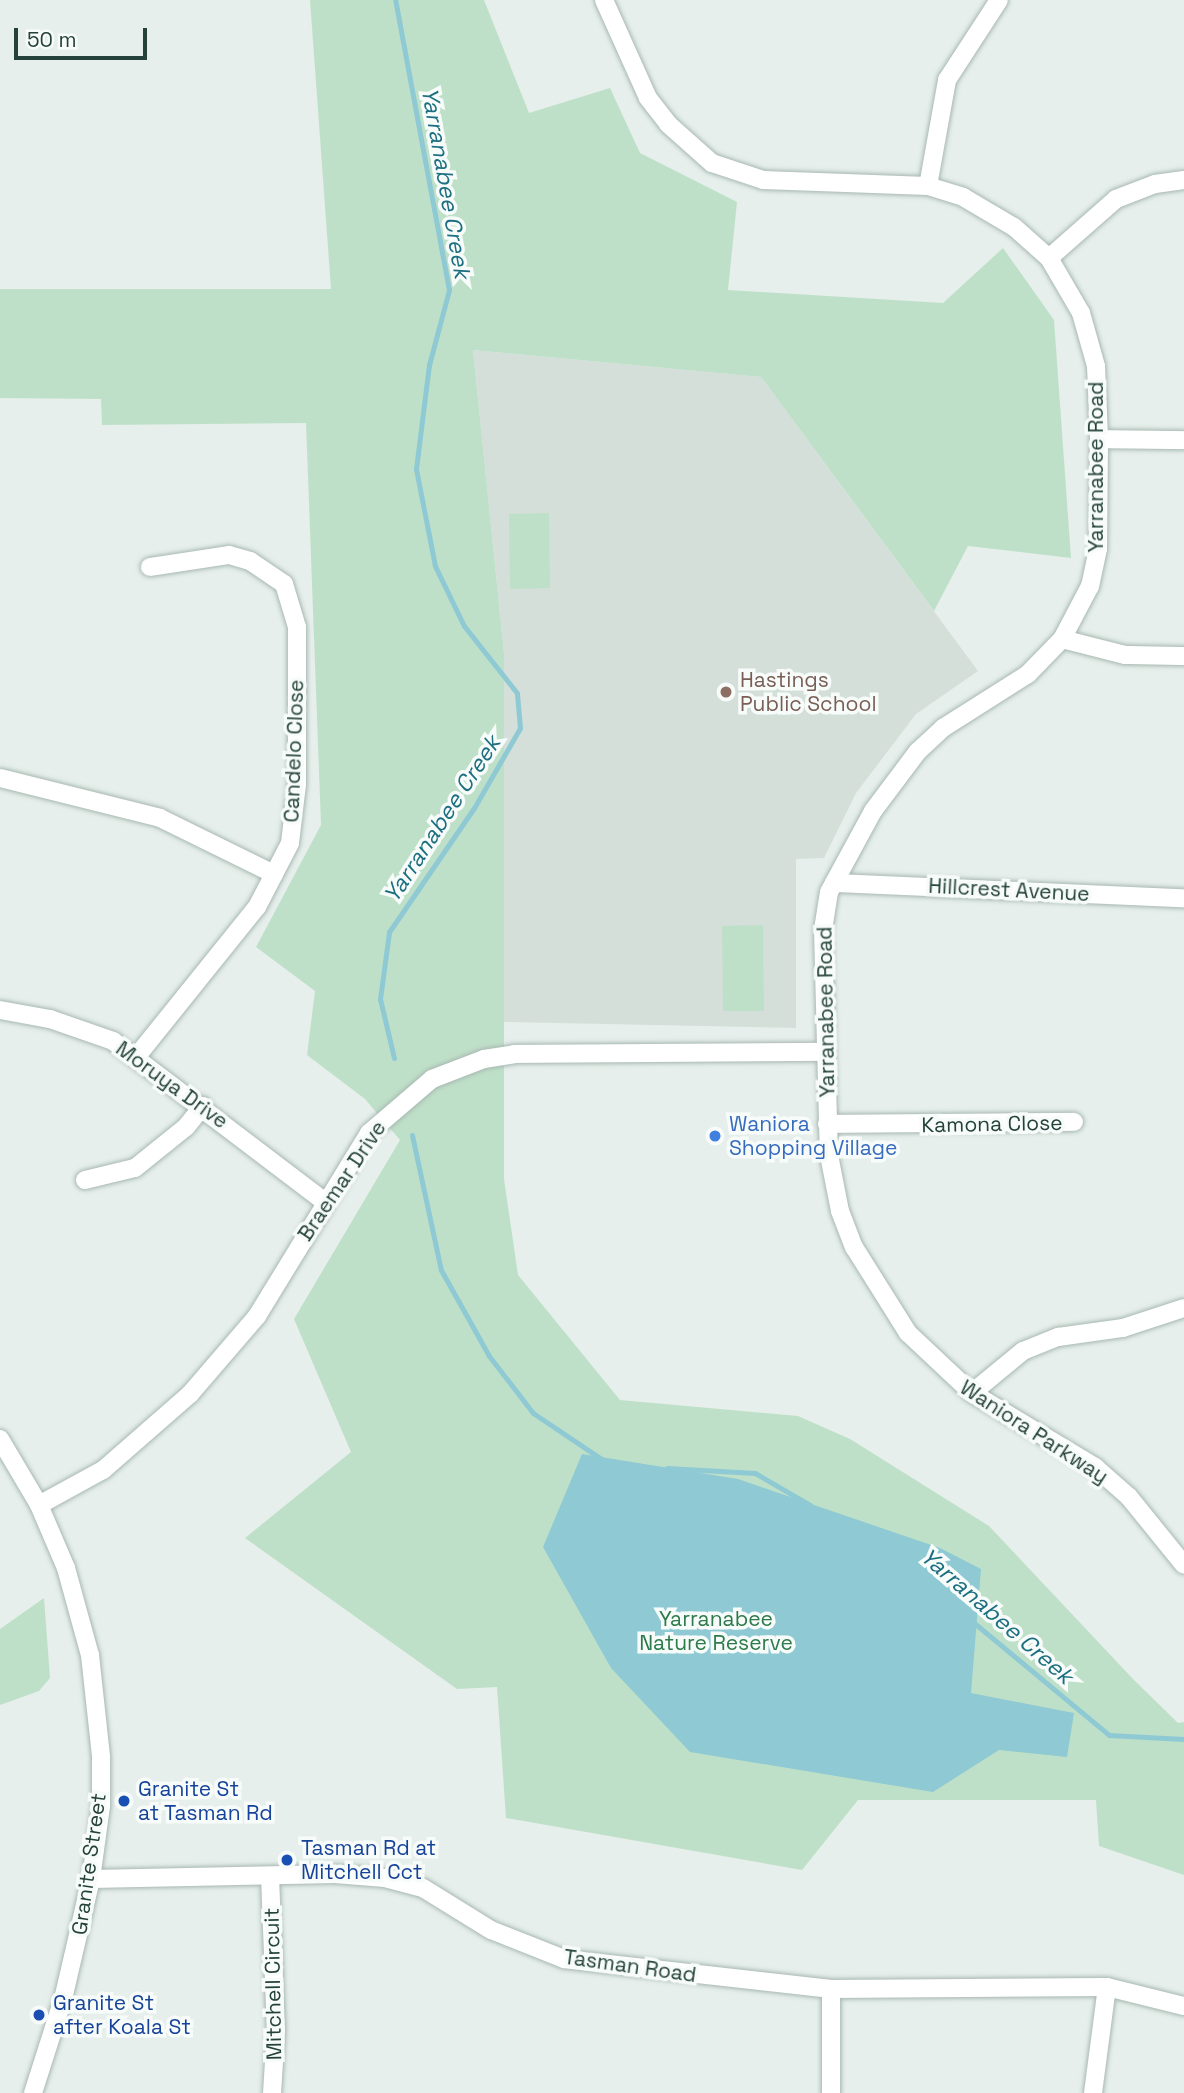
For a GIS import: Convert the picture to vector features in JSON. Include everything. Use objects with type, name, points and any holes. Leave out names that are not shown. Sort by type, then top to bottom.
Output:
[{"type":"street","points":[[928,186],[947,80],[999,0]]},
{"type":"street","name":"Yarranabee Road","points":[[609,2],[648,98],[668,124],[712,163],[763,180],[928,186],[988,210],[1049,258],[1064,279],[1091,342],[1100,439],[1094,571],[1079,613],[1062,639],[1028,674],[943,728],[918,751],[873,811],[834,883],[823,930],[827,1124],[834,1184],[854,1247],[908,1333]]},
{"type":"street","points":[[1049,258],[1116,199],[1155,184],[1184,180]]},
{"type":"street","points":[[1100,439],[1184,440]]},
{"type":"street","name":"Candelo Close","points":[[137,1056],[257,907],[290,843],[295,808],[297,627],[284,584],[250,561],[203,556],[149,567]]},
{"type":"street","points":[[1062,639],[1125,655],[1184,656]]},
{"type":"street","points":[[0,778],[160,818],[274,874]]},
{"type":"street","name":"Hillcrest Avenue","points":[[834,883],[1184,898]]},
{"type":"street","name":"Moruya Drive","points":[[0,1010],[84,1029],[137,1056],[324,1201]]},
{"type":"street","name":"Braemar Drive","points":[[39,1504],[103,1470],[190,1395],[257,1316],[324,1201],[387,1115],[432,1079],[484,1059],[564,1052],[824,1052]]},
{"type":"street","points":[[85,1180],[135,1168],[186,1127],[203,1106]]},
{"type":"street","name":"Kamona Close","points":[[827,1124],[993,1126],[1074,1122]]},
{"type":"street","points":[[972,1392],[1023,1351],[1058,1338],[1123,1328],[1184,1308]]},
{"type":"street","name":"Waniora Parkway","points":[[908,1333],[972,1392],[1095,1468],[1129,1497],[1184,1565]]},
{"type":"street","name":"Granite Street","points":[[0,1439],[39,1504],[66,1568],[96,1690],[101,1806],[91,1879],[63,1999],[33,2093]]},
{"type":"street","name":"Tasman Road","points":[[91,1879],[335,1874],[405,1882],[491,1930],[564,1959],[831,1989],[1107,1987],[1184,2006]]},
{"type":"street","name":"Mitchell Circuit","points":[[270,1876],[276,2030],[272,2093]]},
{"type":"street","points":[[1093,2093],[1107,1987]]},
{"type":"street","points":[[831,1989],[831,2093]]},
{"type":"shaded area","name":"Hastings Public School","points":[[473,350],[761,377],[978,671],[916,714],[856,793],[824,858],[796,859],[796,1028],[504,1022],[504,653]]},
{"type":"green space","name":"Yarranabee Nature Reserve","points":[[310,0],[484,0],[529,113],[610,88],[640,153],[737,202],[728,290],[943,303],[1003,248],[1054,320],[1071,558],[968,546],[934,611],[761,377],[473,350],[504,653],[504,1179],[518,1275],[620,1400],[798,1416],[850,1439],[989,1526],[1134,1680],[1178,1723],[1184,1722],[1184,1875],[1099,1846],[1096,1800],[858,1800],[802,1870],[506,1818],[497,1687],[457,1689],[245,1538],[351,1452],[294,1319],[400,1140],[365,1099],[307,1055],[315,991],[256,947],[321,825],[306,423],[102,425],[101,399],[0,398],[0,289],[331,289]]},
{"type":"green space","points":[[549,513],[550,588],[510,589],[509,514]]},
{"type":"green space","points":[[763,925],[764,1011],[723,1011],[722,926]]},
{"type":"green space","points":[[44,1598],[50,1678],[39,1691],[0,1705],[0,1629]]},
{"type":"water","points":[[582,1454],[738,1479],[940,1548],[981,1569],[971,1693],[1074,1713],[1067,1757],[999,1750],[933,1792],[690,1752],[611,1668],[543,1547]]},
{"type":"waterway","name":"Yarranabee Creek","points":[[394,1058],[380,999],[389,932],[474,808],[520,728],[517,693],[464,626],[435,566],[416,469],[429,365],[449,290],[395,0]]},
{"type":"waterway","name":"Yarranabee Creek","points":[[412,1135],[441,1270],[489,1356],[533,1413],[603,1460]]},
{"type":"waterway","name":"Yarranabee Creek","points":[[667,1468],[755,1473],[810,1505]]},
{"type":"waterway","name":"Yarranabee Creek","points":[[973,1622],[1109,1735],[1184,1739]]},
{"type":"place","name":"Hastings Public School","points":[[726,692]]},
{"type":"place","name":"Waniora Shopping Village","points":[[715,1136]]},
{"type":"place","name":"Granite St at Tasman Rd","points":[[124,1801]]},
{"type":"place","name":"Tasman Rd at Mitchell Cct","points":[[287,1860]]},
{"type":"place","name":"Granite St after Koala St","points":[[39,2015]]}]
